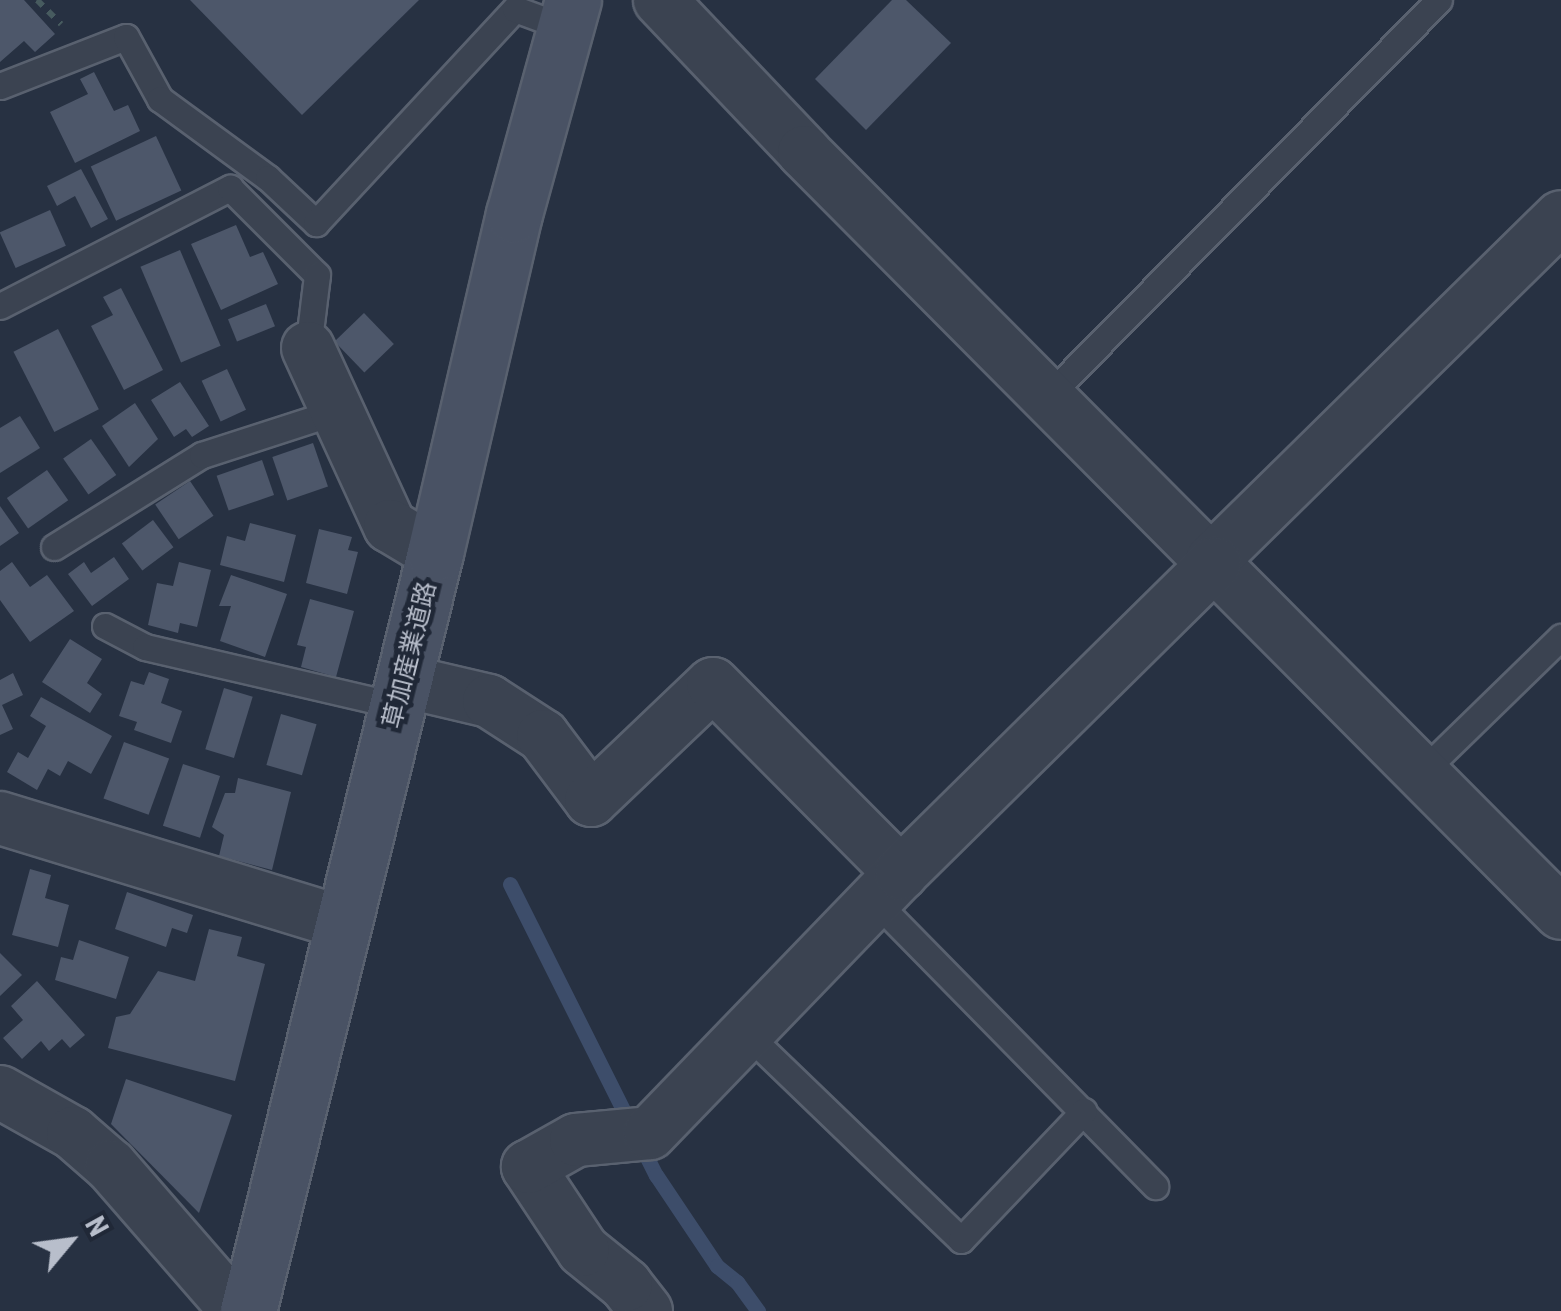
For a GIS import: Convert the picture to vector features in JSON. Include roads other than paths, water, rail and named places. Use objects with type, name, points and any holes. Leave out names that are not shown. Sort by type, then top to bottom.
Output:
[{"type":"main road","name":"草加産業道路","points":[[248,1311],[436,553],[514,214],[569,13]]},
{"type":"street","points":[[660,0],[804,152],[1561,912]]},
{"type":"street","points":[[646,1311],[626,1285],[583,1250],[528,1166],[576,1140],[650,1133],[888,887],[1561,217]]},
{"type":"street","points":[[308,348],[390,526],[436,553]]},
{"type":"street","points":[[401,693],[489,700],[543,736],[591,800],[713,684],[888,887]]},
{"type":"street","points":[[0,818],[344,923]]},
{"type":"street","points":[[0,1092],[73,1134],[111,1166],[237,1311]]},
{"type":"lane","points":[[1049,395],[1439,0]]},
{"type":"lane","points":[[0,86],[126,38],[160,99],[268,178],[316,224],[515,9],[569,13]]},
{"type":"lane","points":[[218,194],[226,147]]},
{"type":"lane","points":[[3,297],[230,188],[318,275],[308,348]]},
{"type":"lane","points":[[54,547],[202,455],[335,412]]},
{"type":"lane","points":[[105,626],[145,647],[401,693]]},
{"type":"lane","points":[[1422,772],[1561,637]]},
{"type":"lane","points":[[888,887],[1084,1111],[1155,1186]]},
{"type":"lane","points":[[747,1034],[961,1240],[1084,1111]]},
{"type":"waterway","points":[[510,884],[656,1175],[717,1266],[737,1282],[758,1311]]}]
